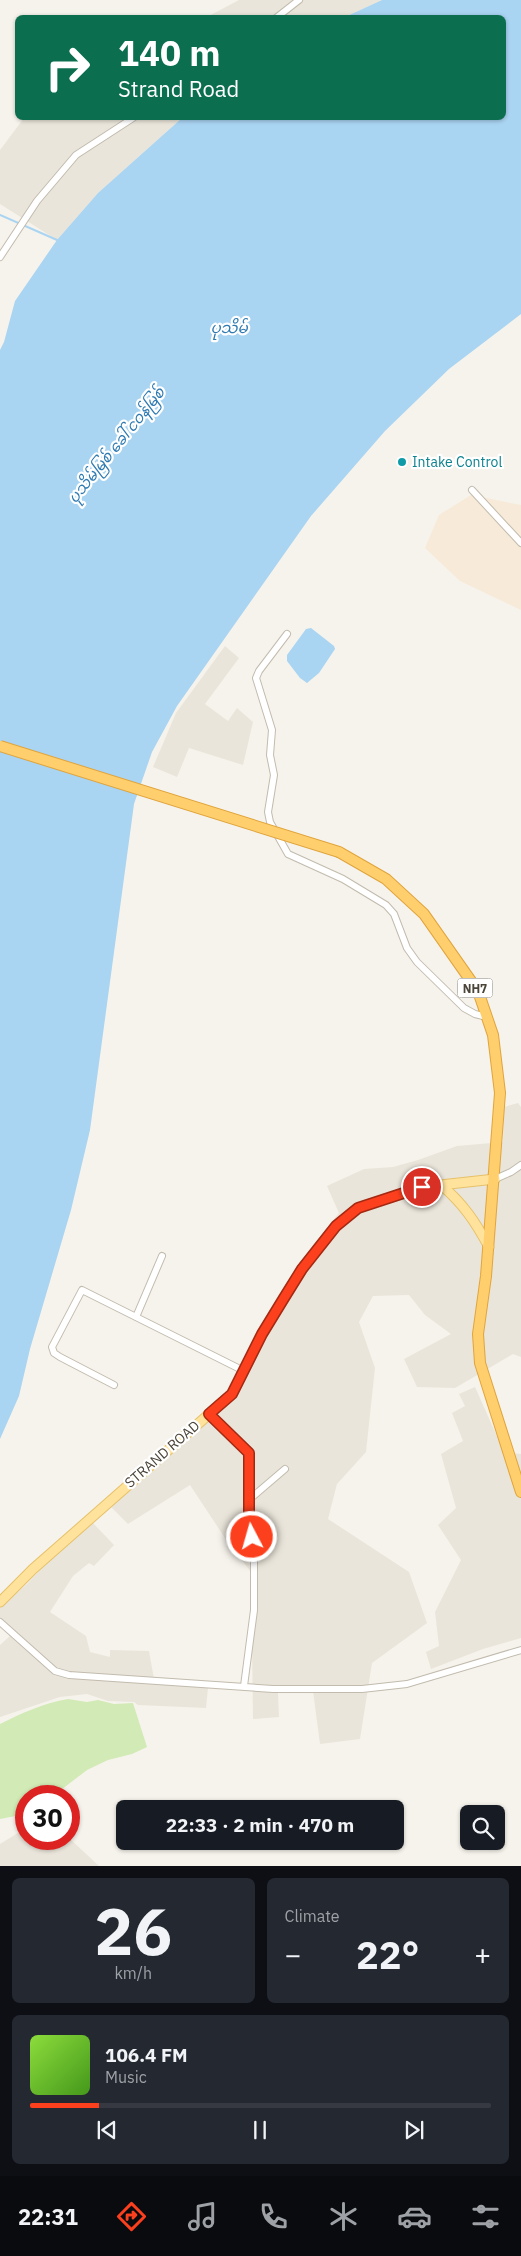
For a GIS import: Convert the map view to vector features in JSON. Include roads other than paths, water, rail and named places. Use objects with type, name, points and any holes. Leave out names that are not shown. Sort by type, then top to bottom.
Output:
[{"type":"highway","name":"NH7","points":[[0,746],[339,852],[386,879],[424,914],[478,991],[493,1035],[500,1093],[489,1248],[478,1334],[480,1363],[521,1492]]},
{"type":"main road","name":"STRAND ROAD","points":[[0,1602],[32,1569],[232,1394],[262,1334],[284,1298],[302,1269],[336,1226],[358,1208],[422,1187],[495,1179]]},
{"type":"main road","points":[[442,1185],[471,1214],[489,1248]]},
{"type":"street","points":[[280,15],[299,0]]},
{"type":"street","points":[[0,257],[37,201],[76,155],[130,120]]},
{"type":"street","points":[[472,490],[521,543]]},
{"type":"street","points":[[287,634],[259,670],[256,678],[272,730],[270,755],[274,775],[268,812],[270,822],[288,854],[343,880],[386,905],[394,914],[407,948],[417,962],[464,1008],[475,1014],[487,1017]]},
{"type":"street","points":[[495,1179],[521,1165]]},
{"type":"street","points":[[136,1317],[162,1256]]},
{"type":"street","points":[[114,1385],[54,1353],[52,1347],[82,1290],[244,1371]]},
{"type":"street","points":[[209,1414],[249,1453],[249,1517],[254,1556],[254,1610],[244,1686]]},
{"type":"street","points":[[250,1499],[285,1469]]},
{"type":"street","points":[[0,1622],[55,1671],[69,1675],[272,1689],[362,1689],[406,1684],[521,1650]]},
{"type":"water","name":"ပုသိမ်","points":[[382,0],[521,0],[521,314],[449,369],[385,431],[311,516],[177,706],[152,752],[134,804],[90,1130],[71,1210],[30,1349],[19,1396],[0,1439],[0,350],[15,301],[57,240],[98,193],[180,120],[506,120],[506,15],[349,15]]},
{"type":"water","points":[[311,628],[334,646],[335,649],[319,673],[307,683],[300,678],[287,661],[287,655],[306,629]]},
{"type":"waterway","points":[[0,215],[57,240]]},
{"type":"place","name":"Intake Control","points":[[402,462]]},
{"type":"water label","name":"ပုသိမ်မြစ် ခေါ် ငဝန်မြစ်","points":[[116,445]]}]
